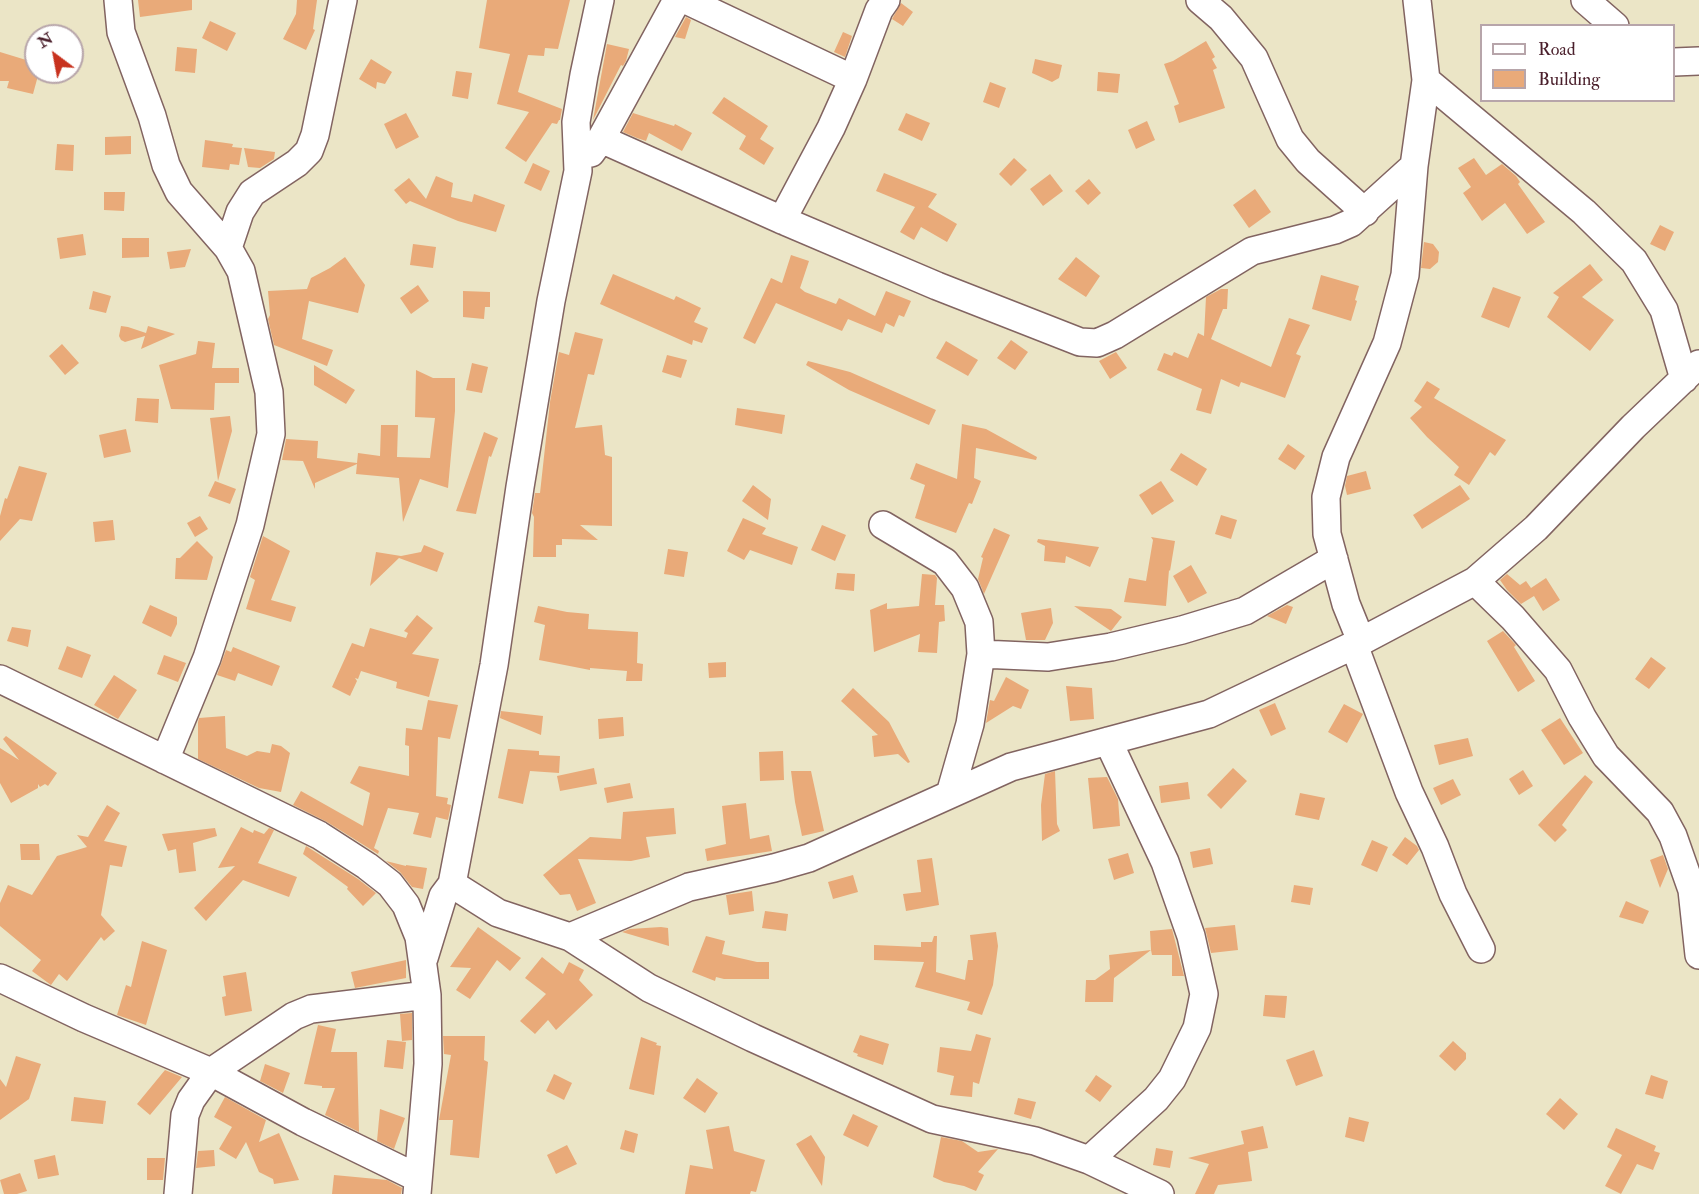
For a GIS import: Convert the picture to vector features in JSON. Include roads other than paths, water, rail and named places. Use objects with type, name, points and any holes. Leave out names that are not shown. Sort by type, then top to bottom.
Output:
[{"type":"street","points":[[118,0],[121,32],[152,116],[166,165],[179,192],[228,248],[241,271],[268,392],[271,434],[250,525],[207,658],[165,760]]},
{"type":"street","points":[[228,248],[240,212],[252,193],[297,163],[309,152],[315,135],[343,0]]},
{"type":"street","points":[[423,958],[448,890],[494,665],[520,487],[551,301],[578,171],[576,122],[600,0]]},
{"type":"street","points":[[578,171],[601,139],[677,0]]},
{"type":"street","points":[[686,0],[853,79]]},
{"type":"street","points":[[782,220],[831,128],[853,79],[879,10],[886,0]]},
{"type":"street","points":[[1200,0],[1221,18],[1254,58],[1290,138],[1308,161],[1365,212]]},
{"type":"street","points":[[1417,0],[1426,80],[1414,166],[1405,275],[1387,343],[1336,457],[1326,497],[1327,534],[1357,643],[1409,792],[1435,847],[1453,894],[1481,949]]},
{"type":"street","points":[[1585,0],[1613,24]]},
{"type":"street","points":[[1675,62],[1699,61]]},
{"type":"street","points":[[570,937],[689,887],[809,858],[1011,767],[1209,714],[1357,643],[1475,581],[1536,528],[1633,427],[1694,370],[1664,310],[1634,261],[1584,212],[1426,80]]},
{"type":"street","points":[[601,139],[937,286],[1080,342],[1097,343],[1115,335],[1252,251],[1335,230],[1351,222],[1365,212],[1414,166]]},
{"type":"street","points":[[883,525],[945,562],[965,588],[979,622],[981,654],[970,724],[950,794]]},
{"type":"street","points":[[981,654],[1048,657],[1111,647],[1182,630],[1245,610],[1334,559]]},
{"type":"street","points":[[1475,581],[1513,618],[1558,670],[1582,717],[1606,756],[1660,812],[1673,836],[1692,890],[1699,955]]},
{"type":"street","points":[[0,679],[319,835],[390,884],[406,905],[419,937],[427,995],[428,1064],[418,1186],[211,1072],[84,1018],[0,978]]},
{"type":"street","points":[[1089,1160],[1156,1099],[1172,1079],[1197,1028],[1204,994],[1191,936],[1165,862],[1108,741]]},
{"type":"street","points":[[406,905],[448,890],[498,913],[570,937],[649,988],[932,1119],[1035,1141],[1089,1160],[1138,1188],[1160,1194]]},
{"type":"street","points":[[178,1194],[185,1115],[191,1100],[211,1072],[294,1016],[311,1009],[427,995]]}]
